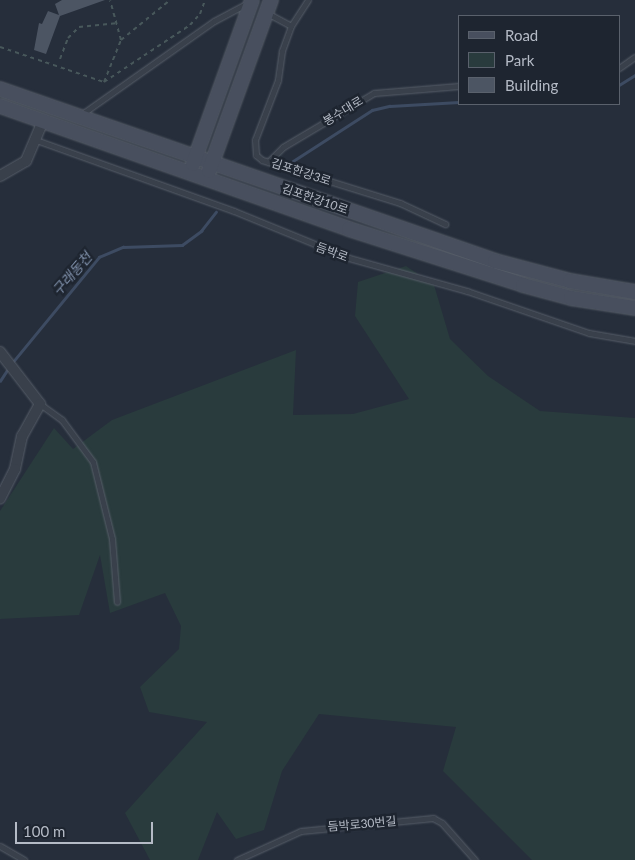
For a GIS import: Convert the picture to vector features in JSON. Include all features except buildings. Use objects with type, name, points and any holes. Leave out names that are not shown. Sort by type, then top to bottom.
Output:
[{"type":"street","points":[[190,172],[252,0]]},
{"type":"street","points":[[206,178],[269,6]]},
{"type":"street","name":"김포한강10로","points":[[0,89],[495,261],[570,281],[635,292]]},
{"type":"street","name":"김포한강10로","points":[[0,106],[523,285],[571,298],[635,308]]},
{"type":"street","points":[[0,176],[26,162],[43,121]]},
{"type":"street","points":[[0,498],[15,469],[22,436],[40,404],[3,355]]},
{"type":"lane","points":[[78,117],[214,21],[252,0]]},
{"type":"lane","points":[[269,6],[291,26],[308,0]]},
{"type":"lane","name":"김포한강3로","points":[[291,26],[282,51],[278,80],[254,148],[256,155],[268,162],[400,203],[445,224]]},
{"type":"lane","points":[[620,67],[635,56]]},
{"type":"lane","name":"봉수대로","points":[[268,162],[283,147],[374,93],[458,86]]},
{"type":"lane","name":"듬박로","points":[[36,140],[234,211],[349,258],[467,291],[589,333],[635,341]]},
{"type":"lane","points":[[40,404],[62,420],[93,462],[112,539],[117,602]]},
{"type":"lane","name":"듬박로30번길","points":[[237,860],[301,831],[433,818],[442,822],[475,860]]},
{"type":"lane","points":[[0,846],[24,860]]},
{"type":"path","points":[[110,0],[121,40]]},
{"type":"path","points":[[104,82],[121,40],[170,0]]},
{"type":"path","points":[[104,82],[190,25],[200,14],[205,0]]},
{"type":"path","points":[[60,59],[68,38],[79,27],[116,23]]},
{"type":"path","points":[[0,47],[104,82]]},
{"type":"green space","points":[[406,266],[434,285],[450,339],[488,376],[540,411],[635,418],[635,860],[532,860],[443,771],[456,727],[319,714],[282,771],[264,830],[236,839],[217,812],[198,860],[150,860],[125,813],[207,722],[149,712],[140,687],[179,649],[181,626],[165,593],[110,613],[100,555],[79,615],[0,619],[0,511],[54,428],[73,449],[112,420],[296,350],[293,415],[353,414],[409,399],[355,316],[358,282]]},
{"type":"waterway","name":"구래동천","points":[[620,84],[635,75]]},
{"type":"waterway","name":"구래동천","points":[[293,161],[372,110],[390,106],[458,102]]},
{"type":"waterway","name":"구래동천","points":[[12,363],[99,257],[123,247],[182,245],[201,231],[216,212]]},
{"type":"waterway","points":[[0,381],[9,367]]}]
